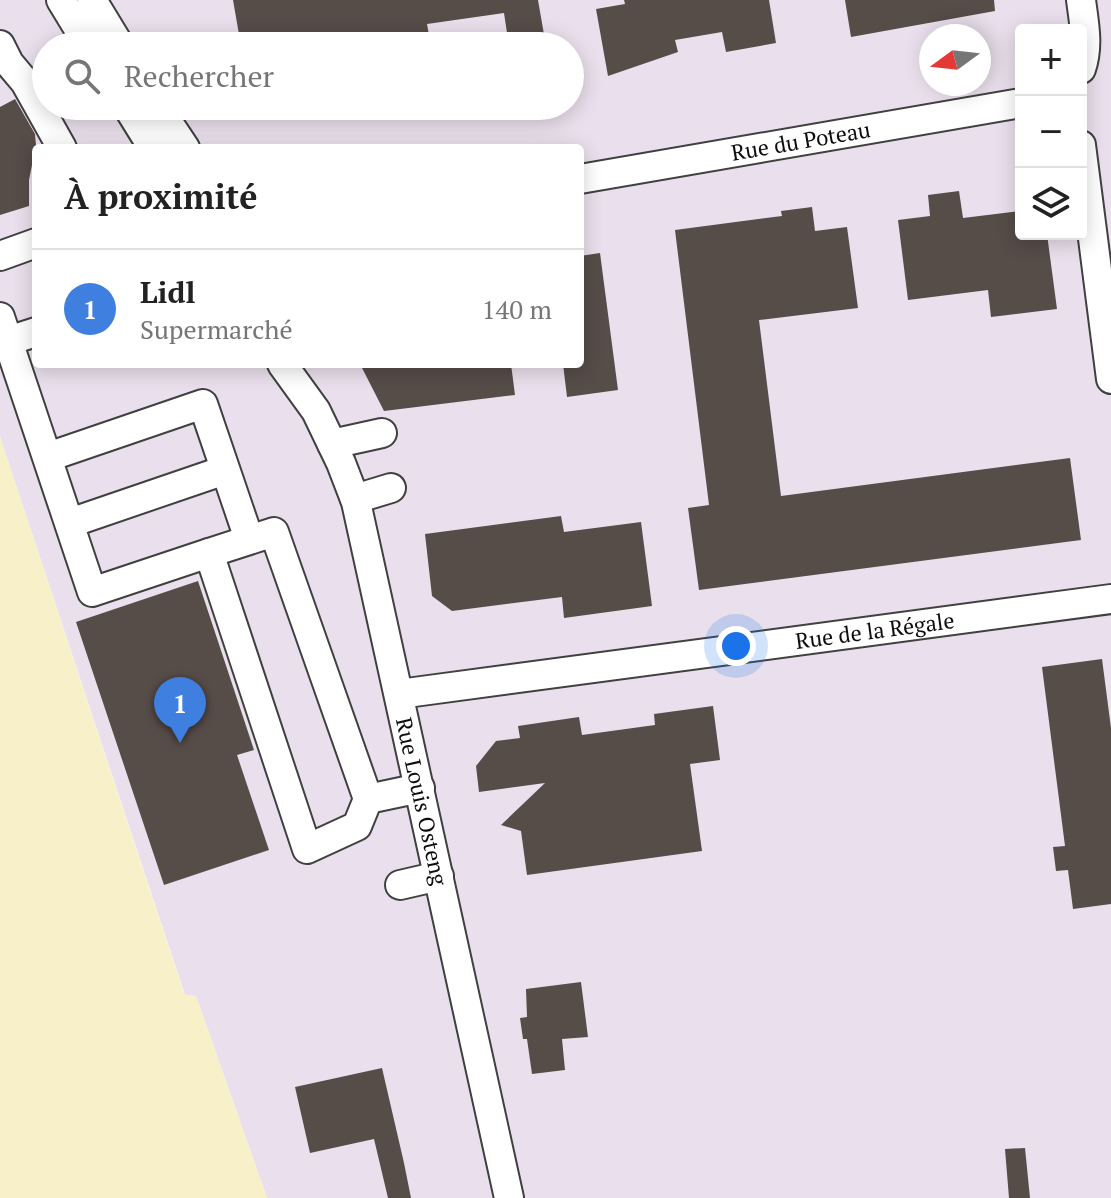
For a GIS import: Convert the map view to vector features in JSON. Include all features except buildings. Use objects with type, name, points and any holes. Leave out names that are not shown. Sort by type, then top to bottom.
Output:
[{"type":"street","points":[[61,0],[80,32]]},
{"type":"street","points":[[92,0],[111,32]]},
{"type":"street","points":[[1081,0],[1084,24]]},
{"type":"street","points":[[0,45],[32,94]]},
{"type":"street","name":"Rue du Poteau","points":[[584,178],[1015,104]]},
{"type":"street","points":[[46,120],[60,144]]},
{"type":"street","points":[[136,120],[151,144]]},
{"type":"street","points":[[166,120],[182,144]]},
{"type":"street","points":[[1084,168],[1111,379]]},
{"type":"street","points":[[0,256],[32,244]]},
{"type":"street","points":[[32,332],[4,329],[92,592],[249,539],[274,532],[368,799],[357,826],[307,849],[209,553]]},
{"type":"street","name":"Rue Louis Osteng","points":[[285,368],[316,411],[355,499],[509,1198]]},
{"type":"street","name":"Rue Louis Osteng","points":[[304,368],[316,411]]},
{"type":"street","points":[[48,457],[203,404],[249,539]]},
{"type":"street","points":[[332,444],[382,433]]},
{"type":"street","points":[[70,523],[225,470]]},
{"type":"street","points":[[355,499],[391,488]]},
{"type":"street","name":"Rue de la Régale","points":[[399,694],[1111,599]]},
{"type":"street","points":[[368,799],[420,788]]},
{"type":"street","points":[[400,885],[439,876]]},
{"type":"shaded area","points":[[0,0],[1111,0],[1111,1198],[267,1198],[196,996],[185,995],[0,437]]},
{"type":"shaded area","points":[[0,437],[184,994],[196,996],[267,1198],[0,1198]]},
{"type":"place","name":"Lidl","points":[[180,743]]}]
